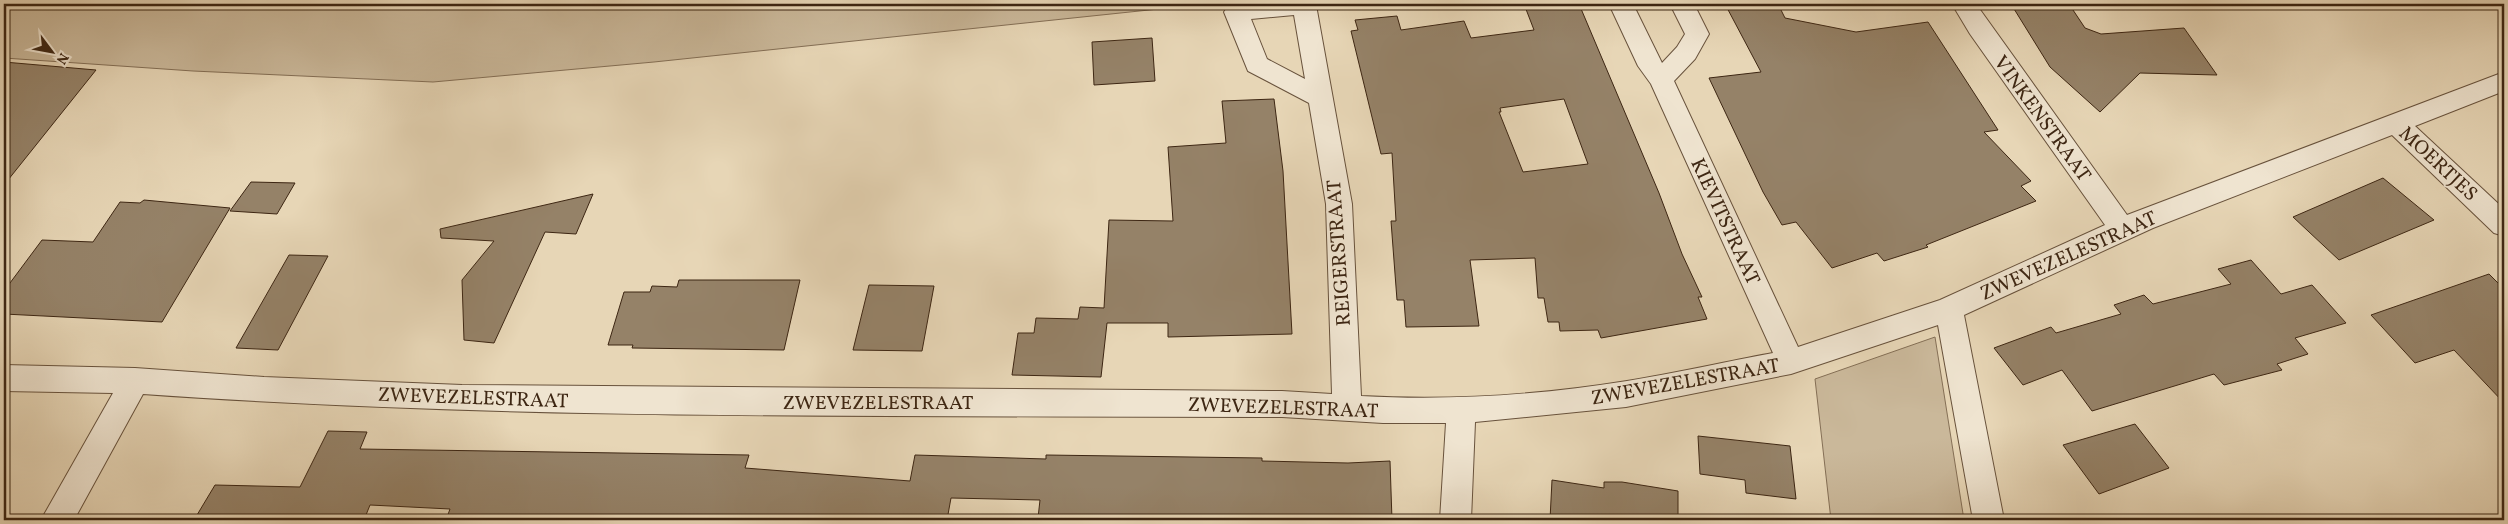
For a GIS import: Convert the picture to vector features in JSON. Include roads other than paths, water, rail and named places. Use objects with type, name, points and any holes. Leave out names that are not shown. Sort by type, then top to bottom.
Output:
[{"type":"street","name":"KIEVITSTRAAT","points":[[1621,4],[1650,66],[1661,79],[1791,362]]},
{"type":"street","points":[[1661,79],[1686,54],[1698,34],[1682,4]]},
{"type":"street","name":"VINKENSTRAAT","points":[[1964,4],[1978,28],[2123,230]]},
{"type":"street","name":"ZWEVEZELESTRAAT","points":[[4,378],[135,381],[264,390],[462,398],[632,401],[1272,404],[1347,408],[1461,410],[1514,408],[1626,394],[1791,362],[1949,309],[2142,220],[2504,81]]},
{"type":"street","name":"REIGERSTRAAT","points":[[1320,98],[1339,204],[1347,408]]},
{"type":"street","name":"MOERTJES","points":[[2396,122],[2504,225]]},
{"type":"street","points":[[1949,309],[1989,520]]},
{"type":"street","points":[[57,520],[135,381]]},
{"type":"street","points":[[1456,520],[1461,410]]}]
